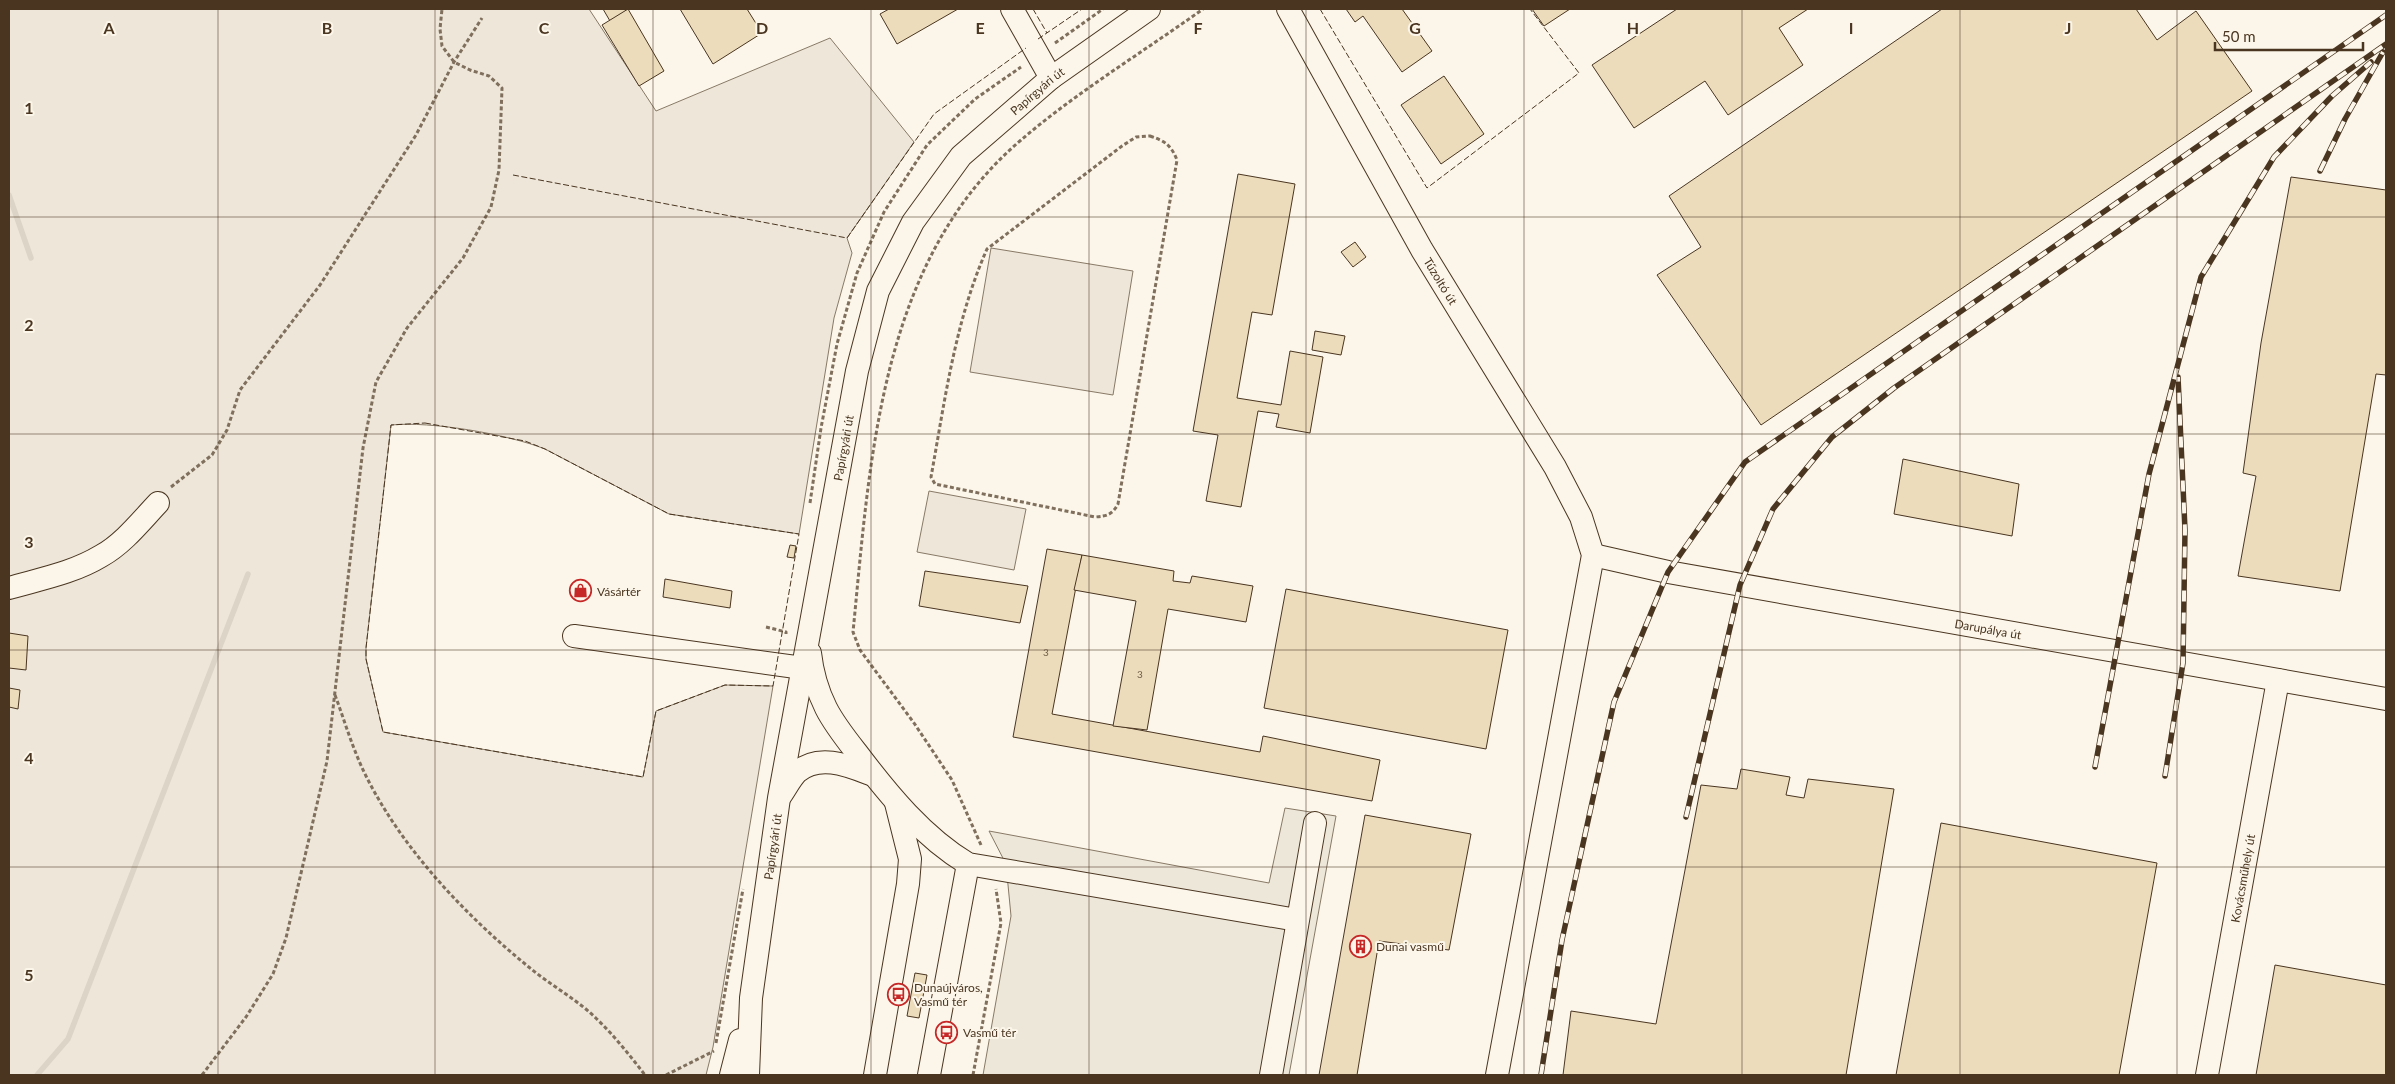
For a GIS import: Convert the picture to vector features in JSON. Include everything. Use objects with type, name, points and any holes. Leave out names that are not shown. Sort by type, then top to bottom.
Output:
[{"type":"street","points":[[1012,9],[1051,78]]},
{"type":"street","name":"Papírgyári út","points":[[751,998],[779,798],[857,371],[878,291],[913,222],[960,156],[1051,78],[1149,9]]},
{"type":"street","name":"Tűzoltó út","points":[[1288,9],[1422,250],[1555,467],[1581,517],[1593,555]]},
{"type":"street","points":[[9,588],[69,571],[102,556],[129,534],[158,503]]},
{"type":"street","points":[[1497,1075],[1593,555]]},
{"type":"street","name":"Darupálya út","points":[[1593,555],[1668,572],[2386,699]]},
{"type":"street","points":[[809,632],[811,664],[826,708],[873,774],[895,800],[946,851],[968,864],[1297,920]]},
{"type":"street","points":[[574,636],[803,668]]},
{"type":"street","name":"Kovácsműhely út","points":[[2207,1075],[2278,680]]},
{"type":"street","points":[[779,798],[797,773],[812,764],[824,762],[845,764],[873,774]]},
{"type":"street","points":[[875,1075],[908,884],[910,859],[895,800]]},
{"type":"street","points":[[1271,1075],[1297,920],[1316,823]]},
{"type":"street","points":[[929,1075],[968,864]]},
{"type":"street","points":[[732,1075],[751,998]]},
{"type":"street","points":[[748,1075],[751,998]]},
{"type":"path","points":[[202,1075],[246,1017],[268,981],[286,938],[327,762],[363,448],[376,382],[406,328],[464,258],[491,207],[500,170],[502,88],[489,76],[454,62],[442,46],[440,29],[442,9]]},
{"type":"path","points":[[973,1075],[1001,923],[998,895],[990,867],[952,780],[914,723],[860,650],[853,632],[865,513],[887,376],[911,296],[928,259],[954,215],[985,176],[1019,141],[1058,110],[1204,9]]},
{"type":"path","points":[[158,503],[175,483],[212,456],[227,430],[240,390],[320,286],[416,135],[454,62],[482,18]]},
{"type":"path","points":[[1150,136],[1163,140],[1172,148],[1177,160],[1118,504],[1108,516],[1095,517],[935,484],[931,477],[960,326],[978,270],[987,249],[1129,141],[1136,137],[1150,136]]},
{"type":"path","points":[[334,692],[366,776],[396,824],[433,874],[480,923],[529,968],[588,1011],[626,1050],[645,1075]]},
{"type":"path","points":[[666,1075],[714,1051]]},
{"type":"shaded area","points":[[9,9],[589,9],[656,111],[830,38],[914,142],[847,238],[852,253],[834,318],[799,534],[669,514],[545,449],[511,438],[447,427],[408,424],[391,425],[366,648],[366,659],[383,732],[643,777],[656,711],[725,685],[773,686],[713,1047],[706,1075],[9,1075]]},
{"type":"shaded area","points":[[991,248],[1133,271],[1113,395],[970,372]]},
{"type":"shaded area","points":[[929,491],[1026,509],[1014,570],[917,552]]},
{"type":"shaded area","points":[[1285,808],[1336,816],[1289,1075],[983,1075],[1011,916],[1006,864],[989,831],[1269,883]]},
{"type":"building","points":[[603,9],[629,9],[610,21]]},
{"type":"building","points":[[628,9],[664,71],[639,86],[602,25]]},
{"type":"building","points":[[680,9],[747,9],[762,33],[713,64]]},
{"type":"building","points":[[889,9],[958,9],[897,44],[880,14]]},
{"type":"building","points":[[1346,9],[1402,9],[1432,51],[1402,72],[1363,16],[1355,22]]},
{"type":"building","points":[[1532,9],[1570,9],[1544,26]]},
{"type":"building","points":[[1677,9],[1808,9],[1779,28],[1803,65],[1728,115],[1705,81],[1634,128],[1592,65]]},
{"type":"building","points":[[1942,9],[2136,9],[2157,40],[2196,11],[2252,91],[1761,425],[1657,275],[1701,247],[1669,196]]},
{"type":"building","points":[[1444,76],[1484,134],[1441,164],[1401,105]]},
{"type":"building","points":[[1238,174],[1295,184],[1272,315],[1252,312],[1237,398],[1281,405],[1290,351],[1323,357],[1310,433],[1276,427],[1279,414],[1258,411],[1241,507],[1206,501],[1218,435],[1193,431]]},
{"type":"building","points":[[2291,177],[2386,190],[2386,375],[2376,374],[2340,591],[2238,576],[2256,476],[2243,473],[2261,343]]},
{"type":"building","points":[[1355,242],[1366,257],[1353,267],[1341,252]]},
{"type":"building","points":[[1315,331],[1345,336],[1341,355],[1312,350]]},
{"type":"building","points":[[1903,459],[2019,484],[2012,536],[1894,514]]},
{"type":"building","points":[[790,545],[796,546],[794,558],[787,557]]},
{"type":"building","points":[[1047,549],[1082,555],[1052,714],[1260,752],[1263,736],[1380,760],[1372,801],[1013,737]]},
{"type":"building","points":[[1082,555],[1174,571],[1173,581],[1190,583],[1192,576],[1253,586],[1246,622],[1168,609],[1147,730],[1113,726],[1136,601],[1074,590]]},
{"type":"building","points":[[925,571],[1028,586],[1020,623],[919,606]]},
{"type":"building","points":[[665,579],[732,591],[730,608],[663,597]]},
{"type":"building","points":[[1286,589],[1508,630],[1486,749],[1264,708]]},
{"type":"building","points":[[9,633],[28,636],[26,670],[9,668]]},
{"type":"building","points":[[9,688],[20,690],[18,709],[9,707]]},
{"type":"building","points":[[1741,769],[1790,777],[1786,795],[1804,798],[1808,779],[1894,789],[1846,1075],[1563,1075],[1571,1011],[1656,1024],[1701,785],[1737,789]]},
{"type":"building","name":"Dunai vasmű","points":[[1365,815],[1471,834],[1449,950],[1379,941],[1357,1075],[1319,1075]]},
{"type":"building","points":[[1941,823],[2157,863],[2119,1075],[1896,1075]]},
{"type":"building","points":[[2275,965],[2386,985],[2386,1075],[2256,1075]]},
{"type":"building","points":[[915,973],[927,975],[919,1018],[907,1016]]},
{"type":"waterway","points":[[9,195],[31,258]]},
{"type":"waterway","points":[[37,1075],[68,1039],[248,574]]},
{"type":"railway","points":[[1541,1075],[1562,940],[1614,702],[1668,572],[1745,462],[2386,15]]},
{"type":"railway","points":[[1686,817],[1740,585],[1773,509],[1832,437],[1894,388],[2386,44]]},
{"type":"railway","points":[[2320,171],[2345,119],[2383,52]]},
{"type":"railway","points":[[2095,767],[2149,474],[2201,277],[2274,157],[2332,96],[2371,62]]},
{"type":"railway","points":[[2165,776],[2183,663],[2185,530],[2178,377]]},
{"type":"fence","points":[[1033,9],[1047,33]]},
{"type":"fence","points":[[1038,39],[1082,9]]},
{"type":"fence","points":[[1320,9],[1427,188],[1579,73],[1530,9]]},
{"type":"fence","points":[[513,175],[847,238],[934,114],[1026,48]]},
{"type":"fence","points":[[425,423],[525,441],[545,449],[669,514],[799,534],[773,686],[725,685],[656,711],[643,777],[383,732],[366,659],[366,648],[391,425],[425,423]]},
{"type":"place","name":"Vásártér","points":[[581,591]]},
{"type":"place","name":"Dunai vasmű","points":[[1360,946]]},
{"type":"place","name":"Dunaújváros, Vasmű tér","points":[[898,994]]},
{"type":"place","name":"Vasmű tér","points":[[947,1032]]}]
